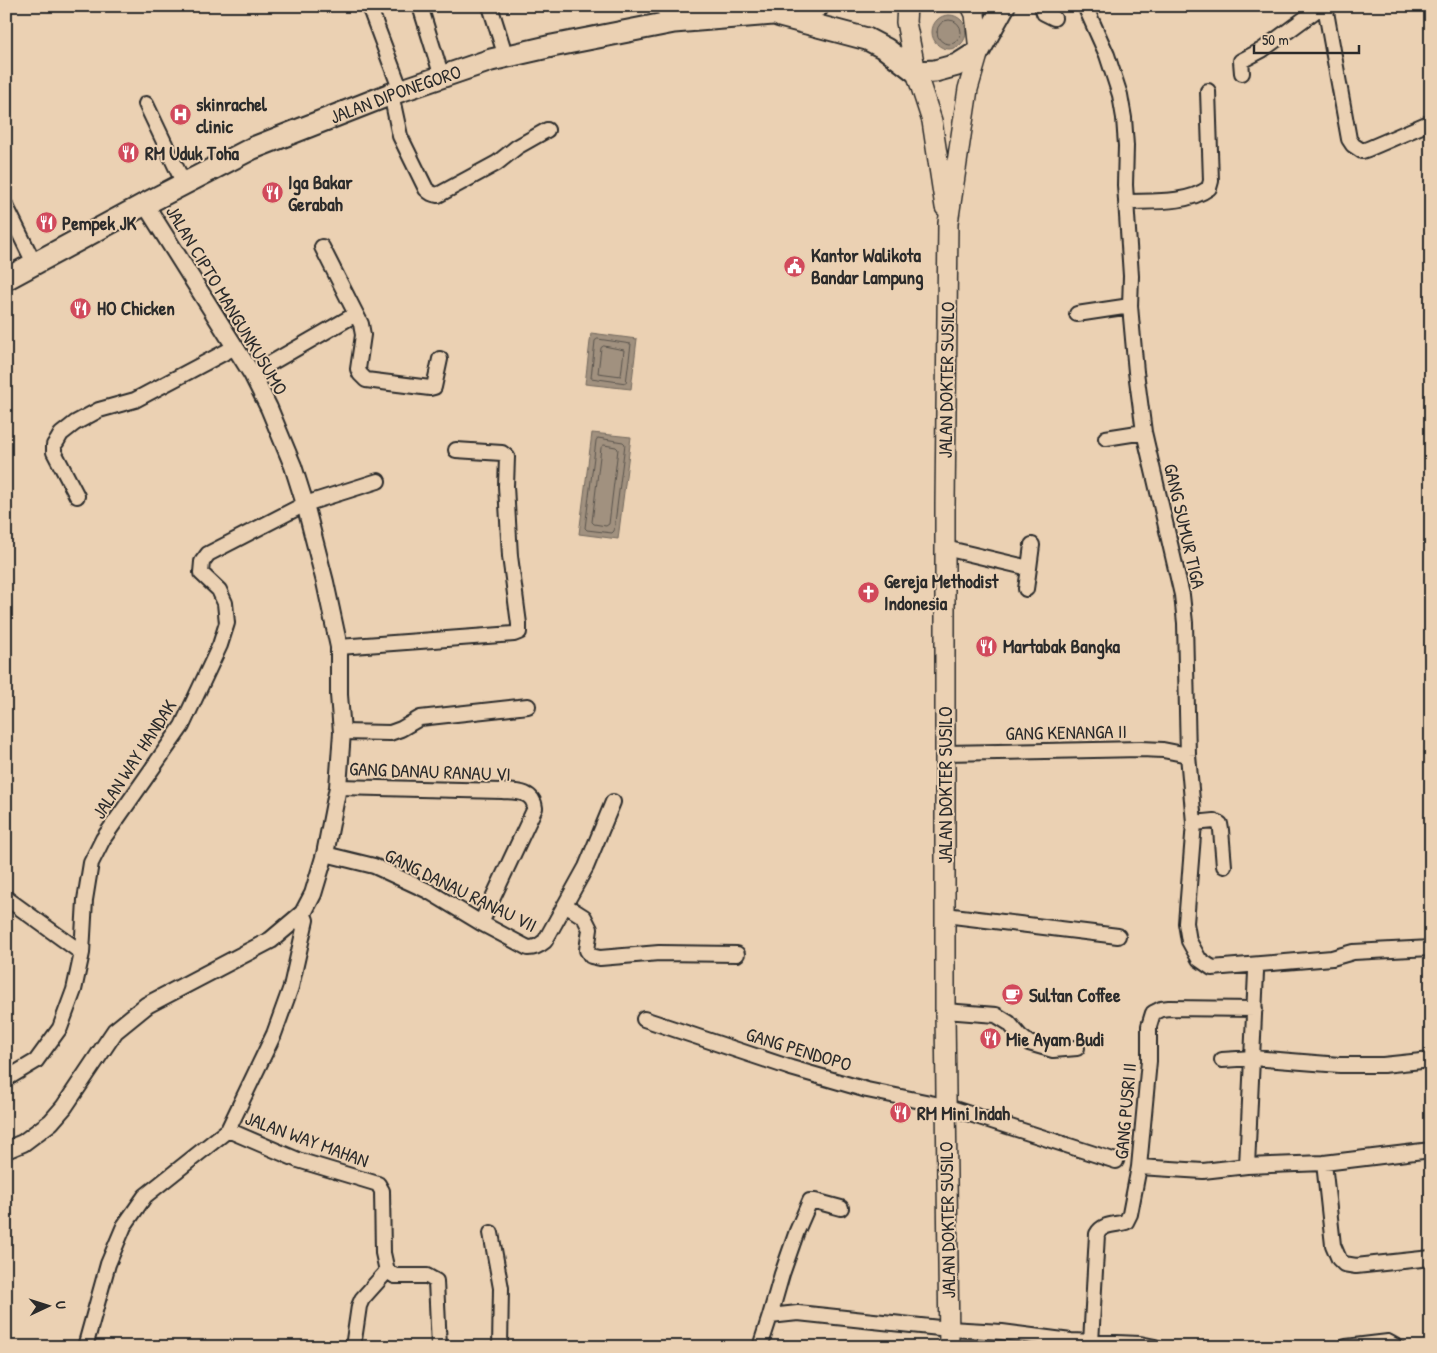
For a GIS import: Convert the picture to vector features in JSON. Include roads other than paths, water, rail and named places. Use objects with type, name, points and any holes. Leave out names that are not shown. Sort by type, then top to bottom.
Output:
[{"type":"main road","name":"JALAN DIPONEGORO","points":[[6,279],[253,148],[396,92],[491,60],[552,46],[668,14],[773,14],[818,6]]},
{"type":"main road","name":"JALAN DOKTER SUSILO","points":[[907,6],[906,22],[916,72],[932,120],[948,223]]},
{"type":"main road","name":"JALAN DOKTER SUSILO","points":[[949,1338],[944,1011],[948,223],[968,89],[979,51],[975,14],[971,6]]},
{"type":"main road","points":[[773,14],[867,39],[886,49],[916,72],[935,71],[957,65],[979,51],[1004,6]]},
{"type":"street","points":[[369,6],[396,92],[400,136],[426,189],[431,194],[438,195],[497,163],[517,147],[547,130]]},
{"type":"street","points":[[420,6],[442,77]]},
{"type":"street","points":[[490,6],[506,57]]},
{"type":"street","points":[[1042,6],[1044,13],[1054,18]]},
{"type":"street","name":"GANG SUMUR TIGA","points":[[1085,6],[1107,55],[1120,94],[1124,118],[1126,202],[1131,276],[1130,306],[1136,372],[1144,432],[1182,595],[1188,755],[1194,823],[1186,923],[1189,941],[1199,959],[1212,968],[1332,958],[1353,952],[1431,948]]},
{"type":"street","points":[[1242,73],[1241,61],[1262,50],[1323,6],[1349,139],[1352,145],[1362,151],[1431,122]]},
{"type":"street","points":[[1126,202],[1171,200],[1192,196],[1209,188],[1212,181],[1208,91]]},
{"type":"street","points":[[146,104],[184,184]]},
{"type":"street","name":"JALAN CIPTO MANGUNKUSUMO","points":[[6,1150],[23,1143],[51,1122],[64,1108],[115,1031],[147,1005],[271,940],[303,913],[313,894],[325,854],[338,787],[342,732],[339,695],[339,647],[305,504],[269,408],[252,374],[145,204]]},
{"type":"street","points":[[6,206],[34,263]]},
{"type":"street","points":[[322,247],[361,324],[363,335],[358,369],[366,380],[424,388],[434,387],[440,359]]},
{"type":"street","points":[[1077,314],[1130,306]]},
{"type":"street","points":[[252,374],[356,314]]},
{"type":"street","points":[[77,496],[54,452],[54,445],[62,434],[75,423],[99,410],[135,400],[235,347]]},
{"type":"street","points":[[1106,438],[1144,432]]},
{"type":"street","points":[[339,647],[514,634],[518,632],[519,624],[510,556],[506,486],[507,457],[502,453],[456,450]]},
{"type":"street","name":"JALAN WAY HANDAK","points":[[6,1079],[36,1061],[60,1028],[74,990],[82,953],[85,900],[91,863],[103,839],[182,726],[220,645],[227,623],[225,603],[219,590],[202,573],[202,562],[208,554],[305,504],[378,481]]},
{"type":"street","points":[[1026,589],[1032,545]]},
{"type":"street","points":[[945,548],[1030,568]]},
{"type":"street","points":[[342,732],[390,733],[420,718],[528,706]]},
{"type":"street","name":"GANG KENANGA II","points":[[945,753],[1141,749],[1163,750],[1188,755]]},
{"type":"street","name":"GANG DANAU RANAU VI","points":[[338,787],[502,791],[522,793],[530,796],[534,803],[534,808],[481,923]]},
{"type":"street","name":"GANG DANAU RANAU VII","points":[[325,854],[374,866],[428,891],[481,923],[528,948],[533,948],[545,941],[565,905],[586,866],[613,802]]},
{"type":"street","points":[[1194,823],[1214,821],[1220,824],[1224,866]]},
{"type":"street","points":[[6,898],[82,953]]},
{"type":"street","points":[[565,905],[584,917],[590,929],[586,950],[591,956],[600,958],[659,953],[737,954]]},
{"type":"street","points":[[85,1347],[108,1264],[124,1226],[145,1196],[228,1130],[274,1034],[291,987],[306,920],[303,913]]},
{"type":"street","points":[[945,915],[1118,936]]},
{"type":"street","points":[[1247,1166],[1256,972],[1255,967],[1251,965]]},
{"type":"street","name":"GANG PUSRI II","points":[[1091,1343],[1097,1234],[1101,1228],[1126,1222],[1130,1214],[1139,1167],[1149,1061],[1149,1026],[1153,1013],[1168,1008],[1255,1009]]},
{"type":"street","points":[[944,1011],[996,1015],[1009,1022],[1020,1036],[1029,1043],[1053,1050],[1078,1048]]},
{"type":"street","name":"GANG PENDOPO","points":[[644,1019],[791,1068],[867,1090],[945,1106],[1116,1161]]},
{"type":"street","points":[[1222,1060],[1253,1058],[1340,1066],[1383,1065],[1431,1060]]},
{"type":"street","name":"JALAN WAY MAHAN","points":[[228,1130],[298,1160],[378,1184],[382,1191],[383,1253],[387,1271]]},
{"type":"street","points":[[1139,1167],[1203,1171],[1247,1166],[1324,1163],[1431,1150]]},
{"type":"street","points":[[1324,1163],[1333,1245],[1339,1259],[1344,1264],[1356,1266],[1431,1258]]},
{"type":"street","points":[[760,1347],[782,1274],[808,1204],[810,1201],[815,1201],[841,1208]]},
{"type":"street","points":[[491,1233],[501,1288],[500,1347]]},
{"type":"street","points":[[353,1347],[359,1306],[362,1299],[387,1271],[395,1276],[427,1276],[436,1281],[439,1347]]},
{"type":"street","points":[[770,1316],[798,1313],[949,1338],[1002,1332],[1039,1338],[1091,1343],[1140,1344],[1155,1347]]},
{"type":"street","points":[[1346,1347],[1388,1342],[1397,1347]]},
{"type":"water","points":[[949,15],[961,20],[966,32],[961,44],[949,49],[937,44],[932,32],[937,20]]},
{"type":"water","points":[[591,333],[637,339],[631,389],[585,384]]},
{"type":"water","points":[[592,433],[631,437],[618,539],[579,534]]},
{"type":"place","name":"skinrachel clinic","points":[[180,115]]},
{"type":"place","name":"RM Uduk Toha","points":[[129,153]]},
{"type":"place","name":"Iga Bakar Gerabah","points":[[272,193]]},
{"type":"place","name":"Pempek JK","points":[[46,223]]},
{"type":"place","name":"Kantor Walikota Bandar Lampung","points":[[795,266]]},
{"type":"place","name":"HO Chicken","points":[[81,308]]},
{"type":"place","name":"Gereja Methodist Indonesia","points":[[868,592]]},
{"type":"place","name":"Martabak Bangka","points":[[987,646]]},
{"type":"place","name":"Sultan Coffee","points":[[1013,995]]},
{"type":"place","name":"Mie Ayam Budi","points":[[990,1039]]},
{"type":"place","name":"RM Mini Indah","points":[[901,1113]]}]
